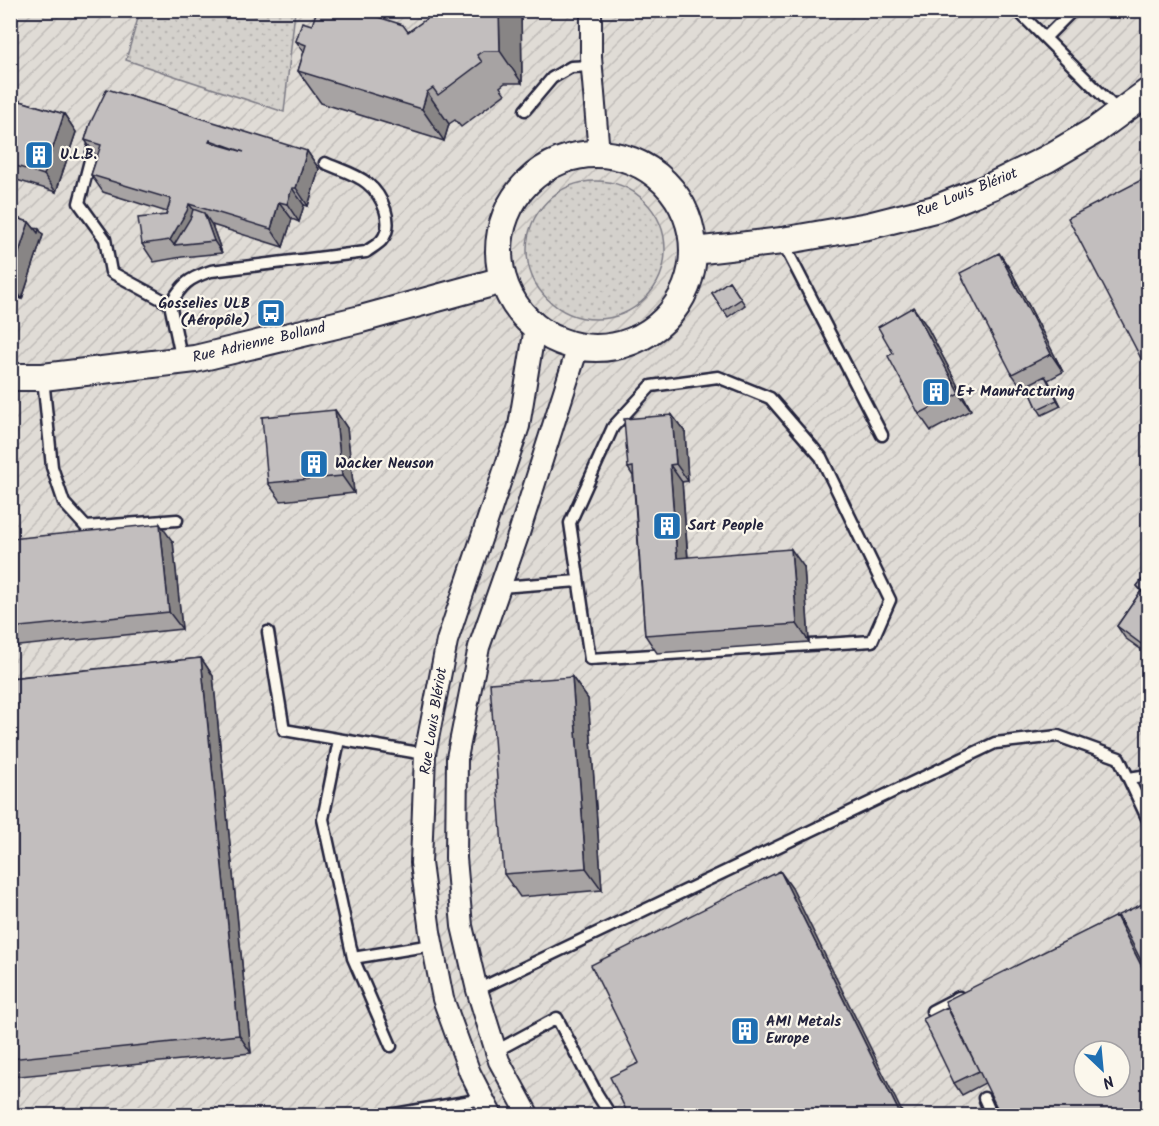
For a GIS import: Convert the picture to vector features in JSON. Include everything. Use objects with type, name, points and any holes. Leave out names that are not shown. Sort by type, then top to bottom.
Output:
[{"type":"street","points":[[591,10],[592,66],[599,154]]},
{"type":"street","name":"Rue Louis Blériot","points":[[694,251],[782,241],[868,226],[935,209],[992,186],[1047,159],[1096,130],[1149,92]]},
{"type":"street","points":[[599,154],[626,158],[654,172],[668,185],[680,200],[688,219],[694,251],[689,279],[677,305],[658,326],[634,341],[606,348],[578,347],[555,340],[535,327],[515,306],[503,280],[498,250],[504,219],[518,192],[541,171],[568,157],[599,154]]},
{"type":"street","name":"Rue Adrienne Bolland","points":[[10,377],[43,377],[182,361],[361,319],[503,280]]},
{"type":"street","name":"Rue Louis Blériot","points":[[488,1107],[470,1073],[443,999],[432,945],[421,863],[425,754],[447,641],[519,426],[535,327]]},
{"type":"street","name":"Rue Louis Blériot","points":[[529,1116],[496,1052],[477,990],[462,926],[456,858],[456,758],[479,647],[578,347]]},
{"type":"lane","points":[[1017,10],[1120,113]]},
{"type":"lane","points":[[1045,38],[1072,10]]},
{"type":"lane","points":[[525,110],[552,78],[571,67],[592,66]]},
{"type":"lane","points":[[99,129],[79,203],[105,239],[111,272],[170,304]]},
{"type":"lane","points":[[182,361],[170,304],[180,288],[193,277],[211,271],[366,252],[382,240],[388,229],[387,213],[379,197],[367,183],[325,164]]},
{"type":"lane","points":[[782,241],[882,435]]},
{"type":"lane","points":[[43,377],[52,467],[64,503],[86,527],[177,520]]},
{"type":"lane","points":[[718,377],[770,398],[821,457],[891,600],[872,641],[590,659],[578,581],[570,524],[613,427],[651,386],[718,377]]},
{"type":"lane","points":[[500,587],[578,581]]},
{"type":"lane","points":[[268,632],[284,730],[425,754]]},
{"type":"lane","points":[[477,990],[995,743],[1058,736],[1119,758],[1149,820]]},
{"type":"lane","points":[[339,740],[323,819],[353,958],[391,1046]]},
{"type":"lane","points":[[1129,778],[1149,775]]},
{"type":"lane","points":[[353,958],[432,945]]},
{"type":"lane","points":[[932,1011],[973,990]]},
{"type":"lane","points":[[496,1052],[557,1018],[611,1116]]},
{"type":"lane","points":[[984,1098],[992,1116]]},
{"type":"lane","points":[[383,1116],[488,1107]]},
{"type":"shaded area","points":[[10,11],[1148,11],[1148,1115],[11,1115]]},
{"type":"shaded area","points":[[140,11],[295,11],[284,112],[126,60]]},
{"type":"shaded area","points":[[596,181],[622,186],[645,201],[660,224],[665,250],[660,276],[645,299],[622,314],[596,319],[570,314],[547,299],[532,276],[527,250],[532,224],[547,201],[570,186]]},
{"type":"building","points":[[317,10],[356,10],[403,25],[408,32],[429,17],[425,10],[499,10],[500,51],[483,51],[477,55],[482,62],[438,95],[433,88],[427,92],[422,109],[298,71],[306,45],[296,41],[302,22],[312,25]]},
{"type":"building","points":[[107,89],[307,151],[296,188],[292,188],[287,204],[279,202],[271,229],[189,204],[170,240],[142,244],[138,218],[166,215],[171,199],[91,175],[101,145],[85,140]],"holes":[[[210,140],[244,152],[209,142]]]},
{"type":"building","points":[[10,98],[64,114],[44,175],[10,164]]},
{"type":"building","points":[[1149,176],[1149,364],[1145,366],[1068,218]]},
{"type":"building","points":[[193,209],[204,213],[214,241],[174,245],[191,217]]},
{"type":"building","points":[[10,216],[29,222],[10,280]]},
{"type":"building","points":[[999,253],[1051,354],[1012,374],[960,273]]},
{"type":"building","points":[[729,281],[741,299],[723,311],[712,293]]},
{"type":"building","name":"E+ Manufacturing","points":[[913,307],[959,393],[919,414],[888,356],[893,353],[878,327]]},
{"type":"building","points":[[1045,376],[1057,400],[1038,409],[1027,385]]},
{"type":"building","name":"Wacker Neuson","points":[[335,410],[342,476],[268,483],[262,417]]},
{"type":"building","name":"Sart People","points":[[672,415],[676,464],[670,465],[677,558],[791,549],[797,624],[645,635],[633,467],[628,468],[624,419]]},
{"type":"building","points":[[160,524],[169,612],[10,628],[10,539]]},
{"type":"building","points":[[1149,571],[1149,596],[1137,586]]},
{"type":"building","points":[[1141,591],[1149,598],[1149,641],[1144,646],[1117,626]]},
{"type":"building","points":[[201,658],[239,1035],[10,1059],[10,678]]},
{"type":"building","points":[[572,677],[586,868],[504,874],[490,683]]},
{"type":"building","name":"AMI Metals Europe","points":[[780,871],[901,1116],[629,1116],[610,1077],[639,1063],[591,965]]},
{"type":"building","points":[[1149,901],[1149,976],[1118,915]]},
{"type":"building","points":[[1116,916],[1149,981],[1149,1116],[1001,1116],[945,1001]]},
{"type":"building","points":[[947,1007],[979,1071],[954,1083],[923,1019]]},
{"type":"place","name":"U.L.B.","points":[[39,155]]},
{"type":"place","name":"Gosselies ULB (Aéropôle)","points":[[271,313]]},
{"type":"place","name":"E+ Manufacturing","points":[[936,392]]},
{"type":"place","name":"Wacker Neuson","points":[[314,464]]},
{"type":"place","name":"Sart People","points":[[667,526]]},
{"type":"place","name":"AMI Metals Europe","points":[[745,1031]]}]
